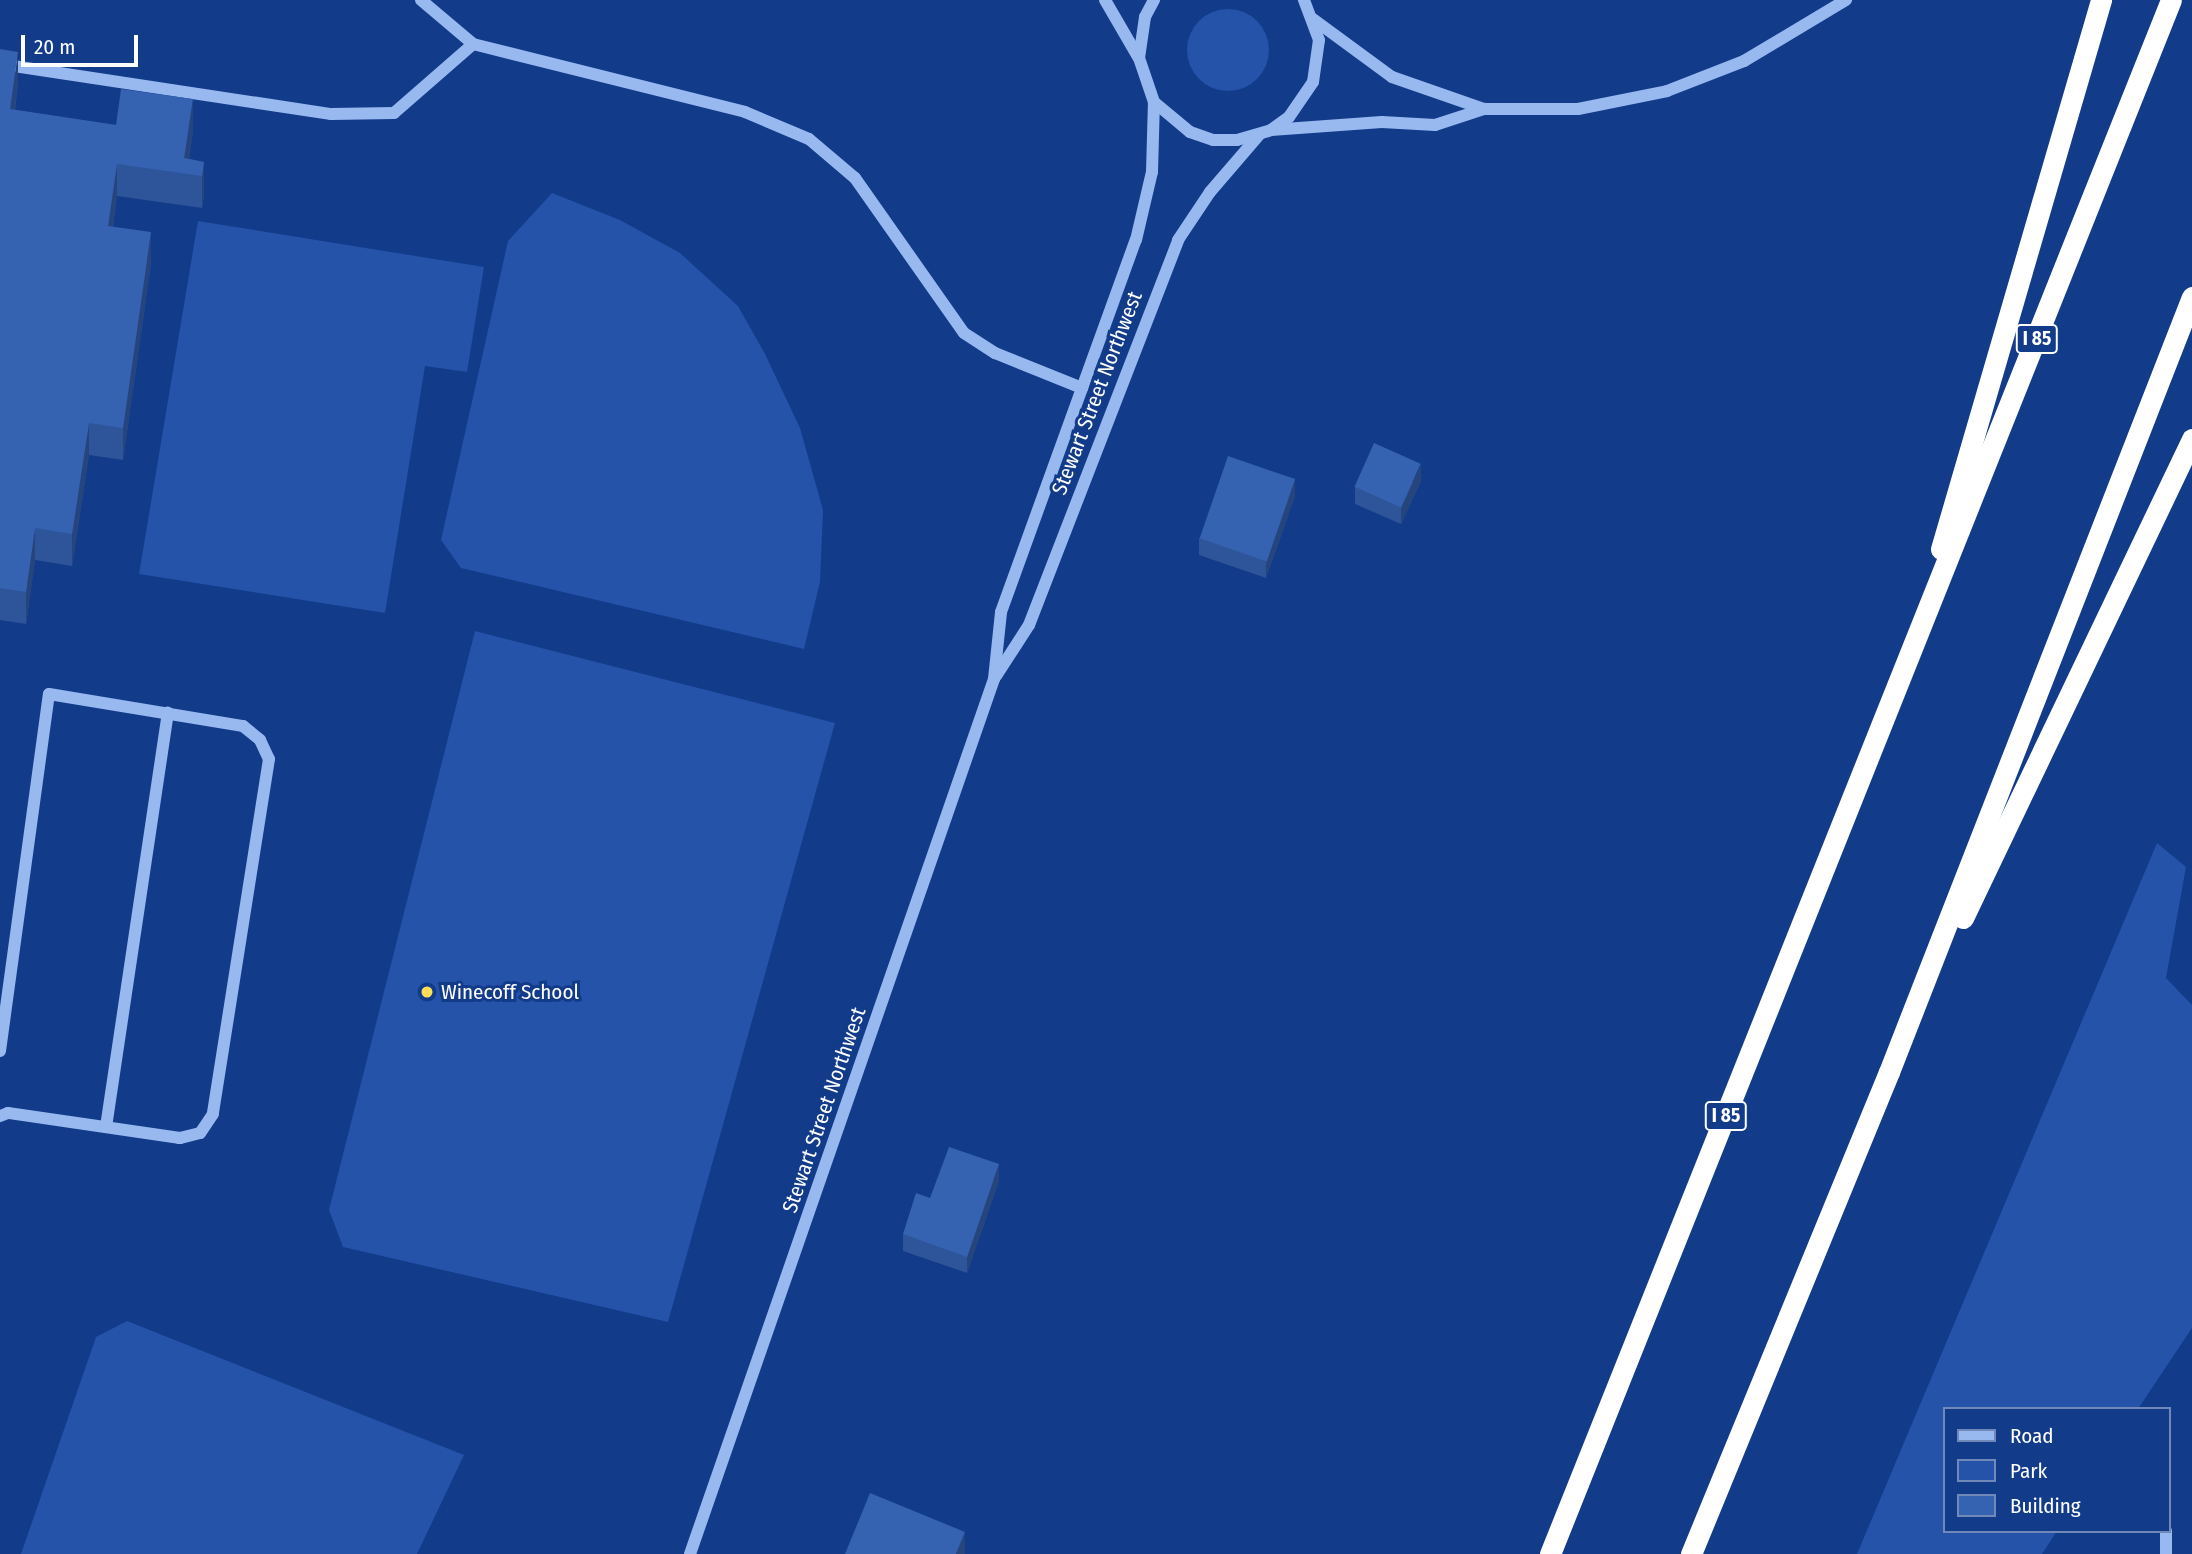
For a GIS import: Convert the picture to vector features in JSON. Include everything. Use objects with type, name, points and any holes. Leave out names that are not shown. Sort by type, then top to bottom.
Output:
[{"type":"highway","points":[[1903,677],[2101,0]]},
{"type":"highway","name":"I 85","points":[[1550,1554],[1903,677],[2171,0]]},
{"type":"highway","points":[[1691,1554],[1889,1072],[2192,297]]},
{"type":"highway","points":[[1889,1072],[2192,439]]},
{"type":"street","points":[[421,0],[473,44],[745,113],[809,139],[855,178],[964,333],[995,353],[1082,388]]},
{"type":"street","points":[[1105,0],[1139,58],[1154,102],[1190,132],[1213,140],[1265,132],[1382,122],[1435,125],[1484,109],[1578,109],[1667,90],[1744,61],[1846,0]]},
{"type":"street","points":[[1139,58],[1144,17],[1154,0]]},
{"type":"street","points":[[1304,0],[1313,19],[1392,77],[1484,109]]},
{"type":"street","name":"Stewart Street Northwest","points":[[994,679],[1029,625],[1178,240],[1210,192],[1265,132],[1303,101],[1313,82],[1319,51],[1313,19]]},
{"type":"street","points":[[0,64],[331,114],[394,113],[473,44]]},
{"type":"street","name":"Stewart Street Northwest","points":[[690,1554],[994,679],[1001,612],[1148,198],[1154,102]]},
{"type":"street","points":[[0,1051],[49,694],[243,726],[260,740],[269,759],[213,1114],[200,1133],[180,1138],[8,1113],[0,1115]]},
{"type":"street","points":[[106,1127],[168,713]]},
{"type":"street","points":[[2166,1533],[2166,1554]]},
{"type":"green space","points":[[1228,9],[1244,12],[1257,21],[1266,34],[1269,50],[1266,66],[1257,79],[1244,88],[1228,91],[1212,88],[1199,79],[1190,66],[1187,50],[1190,34],[1199,21],[1212,12]]},
{"type":"green space","points":[[552,193],[620,220],[680,253],[738,306],[765,354],[800,428],[823,510],[820,582],[804,649],[461,568],[441,540],[508,241]]},
{"type":"green space","points":[[198,221],[484,267],[467,372],[425,366],[385,613],[139,574]]},
{"type":"green space","points":[[475,631],[835,723],[668,1322],[343,1247],[329,1210]]},
{"type":"green space","points":[[2157,843],[2186,867],[2166,978],[2192,1005],[2192,1328],[2139,1407],[1944,1407],[1944,1533],[2056,1533],[2042,1554],[1857,1554]]},
{"type":"green space","points":[[127,1321],[464,1455],[417,1554],[21,1554],[96,1337]]},
{"type":"building","points":[[0,49],[18,52],[10,109],[116,125],[121,89],[193,99],[184,158],[204,162],[202,176],[117,164],[108,226],[151,232],[123,428],[89,423],[72,534],[35,528],[26,592],[0,588]]},
{"type":"building","points":[[1374,443],[1421,464],[1401,508],[1354,487]]},
{"type":"building","points":[[1228,456],[1295,479],[1267,561],[1200,538]]},
{"type":"building","points":[[949,1147],[999,1164],[967,1257],[903,1234],[916,1193],[930,1198]]},
{"type":"building","points":[[870,1493],[965,1532],[956,1554],[845,1554]]},
{"type":"place","name":"Winecoff School","points":[[427,992]]}]
